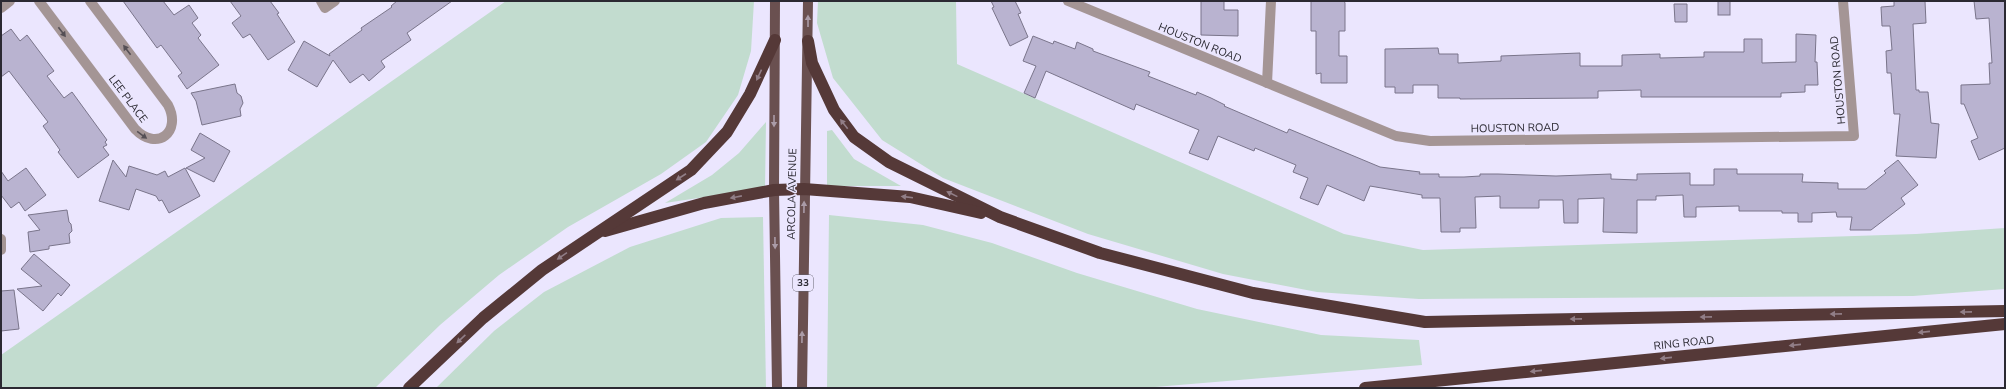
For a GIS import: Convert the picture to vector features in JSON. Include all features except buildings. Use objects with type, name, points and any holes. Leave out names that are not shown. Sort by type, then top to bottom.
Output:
[{"type":"highway","points":[[409,388],[482,318],[542,270],[691,170],[722,137],[750,94],[775,40]]},
{"type":"highway","points":[[808,41],[812,63],[820,83],[834,110],[854,137],[889,162],[1000,217],[1100,253],[1253,293],[1425,322],[2005,311]]},
{"type":"highway","points":[[594,234],[704,203],[774,190],[804,189],[910,197],[1000,217]]},
{"type":"highway","name":"RING ROAD","points":[[1365,388],[2005,324]]},
{"type":"main road","name":"ARCOLA AVENUE","points":[[775,1],[774,190],[777,388]]},
{"type":"main road","name":"ARCOLA AVENUE","points":[[802,388],[808,1]]},
{"type":"street","points":[[1,8],[10,1]]},
{"type":"street","name":"LEE PLACE","points":[[39,1],[135,129],[143,137],[154,140],[166,136],[172,126],[173,115],[168,104],[90,1]]},
{"type":"street","points":[[321,1],[326,8],[335,1]]},
{"type":"street","name":"HOUSTON ROAD","points":[[1068,1],[1396,136],[1430,141],[1854,136],[1843,1]]},
{"type":"street","points":[[1268,83],[1271,1]]},
{"type":"street","points":[[1,239],[1,250]]},
{"type":"green space","points":[[506,1],[754,1],[751,51],[738,95],[706,142],[661,174],[568,227],[499,275],[440,325],[375,388],[1,388],[1,355]]},
{"type":"green space","points":[[818,1],[956,1],[957,64],[1344,234],[1423,250],[1916,234],[2005,228],[2005,289],[1913,296],[1419,299],[1317,292],[1223,274],[1088,234],[943,178],[882,140],[833,78],[817,23]]},
{"type":"green space","points":[[766,122],[765,188],[665,203],[712,175],[739,153]]},
{"type":"green space","points":[[832,130],[854,159],[901,186],[827,186],[827,131]]},
{"type":"green space","points":[[829,215],[923,225],[992,243],[1077,273],[1197,309],[1321,335],[1419,340],[1422,365],[1143,388],[827,388]]},
{"type":"green space","points":[[763,217],[766,388],[436,388],[494,331],[544,292],[630,247],[721,218]]}]
